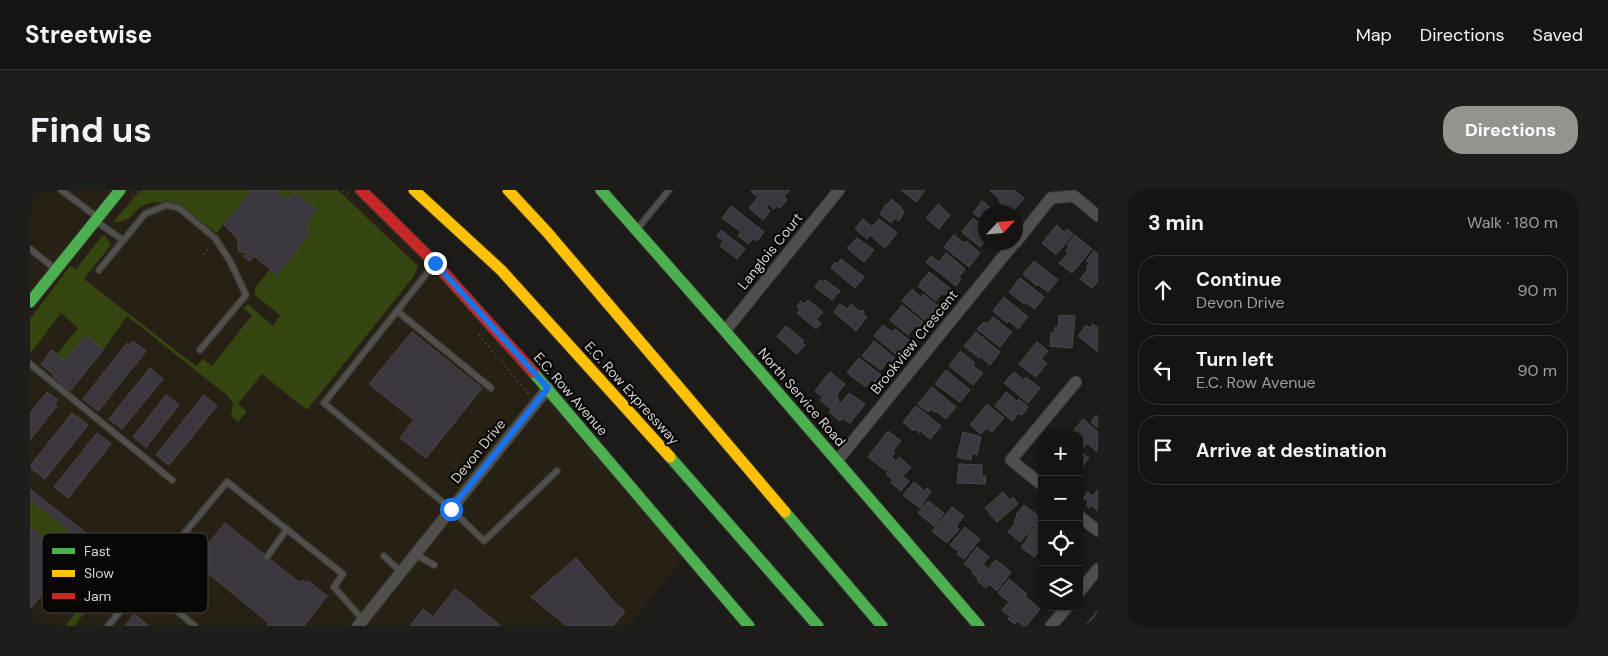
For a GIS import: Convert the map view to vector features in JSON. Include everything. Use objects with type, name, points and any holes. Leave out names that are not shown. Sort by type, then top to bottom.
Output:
[{"type":"main road","points":[[30,302],[120,190]]},
{"type":"main road","name":"E.C. Row Avenue","points":[[361,190],[435,263],[548,388],[750,626]]},
{"type":"main road","name":"E.C. Row Expressway","points":[[414,190],[501,270],[708,499],[818,626]]},
{"type":"main road","points":[[508,190],[547,232],[882,626]]},
{"type":"main road","name":"North Service Road","points":[[600,190],[725,331],[979,626]]},
{"type":"street","name":"Langlois Court","points":[[725,331],[839,190]]},
{"type":"street","name":"Brookview Crescent","points":[[1023,232],[1051,198],[1074,196],[1098,216]]},
{"type":"street","name":"Brookview Crescent","points":[[837,461],[1008,250]]},
{"type":"street","points":[[1038,482],[1011,460],[1076,382]]},
{"type":"street","name":"Devon Drive","points":[[360,623],[548,388]]},
{"type":"street","points":[[1083,519],[1098,531]]},
{"type":"street","points":[[1083,587],[1098,569]]},
{"type":"street","points":[[1052,626],[1064,611]]},
{"type":"lane","points":[[61,190],[123,240]]},
{"type":"lane","points":[[636,230],[669,190]]},
{"type":"lane","points":[[98,270],[145,214],[166,205],[179,208],[214,238],[230,261],[246,295],[200,350]]},
{"type":"lane","points":[[30,249],[56,270]]},
{"type":"lane","points":[[435,263],[324,403],[451,509],[484,541],[557,471]]},
{"type":"lane","points":[[397,311],[491,388]]},
{"type":"lane","points":[[30,364],[172,480]]},
{"type":"lane","points":[[185,533],[228,482],[343,574],[334,587],[360,623]]},
{"type":"lane","points":[[267,557],[287,529]]},
{"type":"lane","points":[[415,554],[434,565]]},
{"type":"lane","points":[[384,556],[401,572]]},
{"type":"lane","points":[[108,626],[119,613]]},
{"type":"lane","points":[[179,613],[195,626]]},
{"type":"path","points":[[204,254],[210,247]]},
{"type":"path","points":[[477,332],[529,394]]},
{"type":"shaded area","points":[[30,190],[111,190],[30,292]]},
{"type":"shaded area","points":[[126,190],[353,190],[407,240],[527,372],[684,557],[629,626],[30,626],[30,311]]},
{"type":"green space","points":[[141,190],[252,190],[217,233],[180,208],[159,202],[149,203],[139,208],[131,217],[113,222]]},
{"type":"green space","points":[[275,190],[338,190],[418,266],[414,276],[307,410],[262,374],[238,404],[247,411],[238,422],[231,416],[233,404],[228,396],[127,316],[103,350],[86,336],[65,361],[57,354],[78,328],[61,313],[30,354],[30,319],[70,266],[76,269],[102,236],[105,236],[111,245],[84,279],[196,366],[203,359],[212,366],[252,315],[243,308],[248,304],[273,326],[280,315],[255,295],[255,288],[270,269],[277,274],[308,236],[306,233],[309,228],[305,225],[317,210],[294,192],[288,200]]},
{"type":"green space","points":[[30,499],[72,533],[42,533],[42,536],[30,527]]},
{"type":"green space","points":[[75,613],[84,613],[74,626],[65,626]]},
{"type":"building","points":[[252,190],[275,190],[288,200],[294,192],[317,210],[305,225],[310,228],[306,233],[308,235],[277,275],[254,256],[249,261],[243,256],[247,252],[239,252],[237,238],[224,225]]},
{"type":"building","points":[[752,190],[790,190],[784,197],[787,200],[780,208],[777,206],[774,209],[768,204],[766,207],[770,211],[763,220],[749,208],[758,197],[751,192]]},
{"type":"building","points":[[901,190],[925,190],[916,202]]},
{"type":"building","points":[[1014,190],[1024,198],[1018,205],[1001,205],[1000,199],[990,191]]},
{"type":"building","points":[[891,199],[904,212],[899,221],[895,218],[891,223],[880,214]]},
{"type":"building","points":[[982,201],[987,205],[979,205]]},
{"type":"building","points":[[938,204],[950,215],[939,229],[926,218]]},
{"type":"building","points":[[731,206],[764,232],[757,241],[753,238],[749,244],[738,236],[741,232],[722,218]]},
{"type":"building","points":[[978,206],[978,217],[973,213]]},
{"type":"building","points":[[973,218],[978,222],[978,245],[962,232]]},
{"type":"building","points":[[863,219],[872,227],[879,219],[897,233],[885,248],[870,235],[867,239],[855,229]]},
{"type":"building","points":[[1057,225],[1064,232],[1067,229],[1073,234],[1056,255],[1042,243]]},
{"type":"building","points":[[721,230],[745,249],[737,259],[720,246],[723,241],[717,236]]},
{"type":"building","points":[[954,235],[964,243],[966,241],[980,253],[969,267],[944,247]]},
{"type":"building","points":[[1075,235],[1092,249],[1072,273],[1059,263],[1068,253],[1066,251],[1069,247],[1067,245]]},
{"type":"building","points":[[857,238],[874,250],[864,262],[847,248]]},
{"type":"building","points":[[1094,251],[1098,254],[1098,281],[1092,288],[1080,279],[1088,269],[1086,268],[1089,263],[1086,261]]},
{"type":"building","points":[[946,253],[965,269],[959,277],[961,279],[956,286],[926,262],[931,256],[939,262]]},
{"type":"building","points":[[841,259],[864,277],[855,288],[831,268],[835,262],[837,264]]},
{"type":"building","points":[[1034,261],[1058,280],[1048,292],[1038,284],[1037,286],[1023,274]]},
{"type":"building","points":[[929,272],[951,289],[945,295],[942,293],[936,301],[918,286]]},
{"type":"building","points":[[1020,278],[1044,297],[1035,309],[1025,302],[1024,304],[1009,292]]},
{"type":"building","points":[[820,280],[823,282],[825,280],[840,291],[832,300],[815,287]]},
{"type":"building","points":[[912,289],[921,297],[923,294],[938,306],[926,321],[902,301]]},
{"type":"building","points":[[1004,297],[1028,317],[1018,329],[1009,321],[1007,323],[993,311]]},
{"type":"building","points":[[808,300],[823,312],[816,320],[821,323],[816,329],[797,313],[800,309],[797,306],[801,301],[804,304]]},
{"type":"building","points":[[840,304],[847,309],[851,304],[860,312],[862,310],[865,312],[863,314],[867,317],[856,331],[834,312]]},
{"type":"building","points":[[902,305],[923,322],[918,329],[915,326],[908,335],[890,320]]},
{"type":"building","points":[[1059,315],[1075,316],[1072,348],[1050,346],[1051,333],[1054,333],[1055,327],[1058,328]]},
{"type":"building","points":[[993,317],[1012,332],[1000,347],[977,329],[984,322],[987,324]]},
{"type":"building","points":[[1093,324],[1098,328],[1098,352],[1078,336],[1086,325],[1090,328]]},
{"type":"building","points":[[883,325],[892,332],[895,329],[909,340],[897,355],[874,336]]},
{"type":"building","points":[[786,326],[804,341],[802,343],[805,345],[797,354],[777,337]]},
{"type":"building","points":[[412,332],[482,388],[426,458],[400,438],[414,420],[369,384]]},
{"type":"building","points":[[976,332],[1000,352],[990,365],[964,346]]},
{"type":"building","points":[[86,335],[103,350],[70,391],[41,364],[52,350],[65,361]]},
{"type":"building","points":[[133,341],[146,351],[98,411],[83,399],[127,343],[130,345]]},
{"type":"building","points":[[874,341],[895,358],[890,364],[887,362],[881,370],[862,356]]},
{"type":"building","points":[[1037,342],[1048,351],[1041,359],[1047,363],[1036,377],[1019,364]]},
{"type":"building","points":[[960,351],[975,363],[973,366],[983,373],[973,385],[949,366]]},
{"type":"building","points":[[859,358],[881,375],[875,382],[872,379],[866,387],[847,373]]},
{"type":"building","points":[[150,368],[163,379],[122,429],[109,419]]},
{"type":"building","points":[[946,370],[970,390],[960,402],[935,384]]},
{"type":"building","points":[[830,372],[845,384],[836,396],[839,398],[831,409],[820,400],[823,398],[815,391]]},
{"type":"building","points":[[1014,372],[1024,380],[1026,377],[1040,388],[1028,403],[1004,383]]},
{"type":"building","points":[[932,387],[956,407],[946,419],[931,409],[928,412],[918,404]]},
{"type":"building","points":[[47,392],[58,400],[55,404],[57,406],[30,440],[30,413]]},
{"type":"building","points":[[1006,392],[1017,401],[1019,399],[1028,407],[1022,415],[1019,413],[1012,421],[995,406]]},
{"type":"building","points":[[849,393],[865,404],[850,423],[842,418],[840,421],[829,412],[838,401],[841,403]]},
{"type":"building","points":[[166,395],[179,405],[146,447],[133,437]]},
{"type":"building","points":[[204,395],[217,406],[169,465],[156,455]]},
{"type":"building","points":[[987,404],[1004,418],[992,432],[986,428],[981,434],[970,425]]},
{"type":"building","points":[[916,406],[941,426],[930,439],[920,431],[919,433],[915,429],[913,431],[903,422]]},
{"type":"building","points":[[72,413],[88,425],[45,479],[31,468],[31,465]]},
{"type":"building","points":[[1096,415],[1098,417],[1098,428],[1091,422]]},
{"type":"building","points":[[1083,419],[1098,432],[1097,452],[1087,443],[1083,448],[1083,431],[1073,431]]},
{"type":"building","points":[[888,431],[901,441],[891,457],[895,460],[886,471],[868,457]]},
{"type":"building","points":[[963,432],[981,437],[977,455],[972,453],[971,460],[957,457]]},
{"type":"building","points":[[97,433],[111,444],[68,498],[54,487]]},
{"type":"building","points":[[1083,454],[1089,458],[1083,466]]},
{"type":"building","points":[[899,457],[911,467],[903,476],[909,481],[901,491],[891,483],[893,480],[886,474]]},
{"type":"building","points":[[959,464],[982,465],[982,476],[986,476],[985,484],[957,483]]},
{"type":"building","points":[[914,482],[925,491],[927,488],[931,491],[920,508],[903,495]]},
{"type":"building","points":[[30,489],[86,533],[72,533],[30,499]]},
{"type":"building","points":[[1098,489],[1098,511],[1091,505],[1089,508],[1087,505],[1088,501],[1083,498],[1088,492],[1093,496]]},
{"type":"building","points":[[1003,492],[1010,500],[1013,497],[1018,504],[997,522],[985,508]]},
{"type":"building","points":[[928,501],[944,513],[934,526],[918,513]]},
{"type":"building","points":[[1024,505],[1038,516],[1038,520],[1020,542],[1008,532],[1016,522],[1014,521]]},
{"type":"building","points":[[952,507],[964,516],[956,526],[959,529],[947,543],[932,531]]},
{"type":"building","points":[[1038,522],[1038,552],[1034,557],[1021,547],[1029,537],[1027,536]]},
{"type":"building","points":[[225,523],[300,583],[302,580],[306,583],[308,581],[327,596],[304,626],[267,626],[269,623],[208,573],[208,544]]},
{"type":"building","points":[[30,527],[42,537],[42,594],[30,609]]},
{"type":"building","points":[[965,527],[980,539],[964,559],[950,545]]},
{"type":"building","points":[[977,547],[989,557],[983,564],[987,567],[978,579],[972,573],[973,571],[964,564]]},
{"type":"building","points":[[576,558],[616,604],[625,611],[613,626],[567,626],[531,597]]},
{"type":"building","points":[[996,560],[1011,572],[997,591],[989,584],[986,588],[977,581]]},
{"type":"building","points":[[1009,579],[1027,594],[1009,616],[1002,610],[1009,602],[998,593]]},
{"type":"building","points":[[455,589],[501,626],[410,626],[423,609],[433,617]]},
{"type":"building","points":[[1026,597],[1038,607],[1038,611],[1026,626],[1017,621],[1015,624],[1008,619]]},
{"type":"building","points":[[1098,610],[1098,626],[1085,626]]},
{"type":"building","points":[[134,614],[149,626],[125,626]]},
{"type":"traffic: fast","points":[[30,302],[120,190]]},
{"type":"traffic: fast","points":[[601,190],[979,626]]},
{"type":"traffic: fast","points":[[533,372],[749,626]]},
{"type":"traffic: fast","points":[[670,457],[818,626]]},
{"type":"traffic: fast","points":[[785,512],[882,626]]},
{"type":"traffic: slow","points":[[414,190],[501,270],[670,457]]},
{"type":"traffic: slow","points":[[508,190],[547,232],[785,512]]},
{"type":"traffic: jam","points":[[361,190],[435,263],[533,372]]},
{"type":"route","points":[[435,263],[548,388],[451,509]]}]
